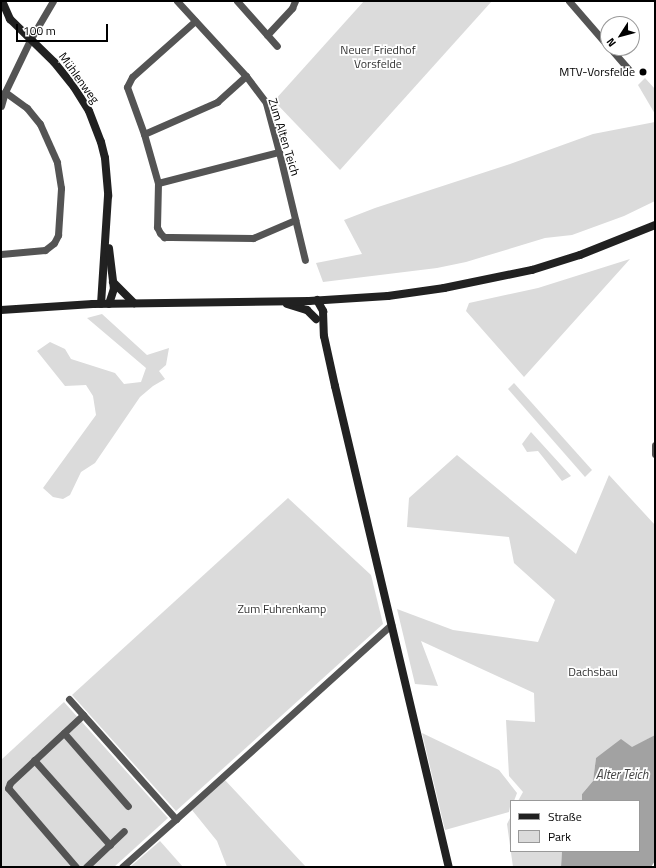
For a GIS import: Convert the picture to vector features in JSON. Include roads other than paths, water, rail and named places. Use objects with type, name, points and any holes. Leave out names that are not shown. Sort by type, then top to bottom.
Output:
[{"type":"street","name":"Mühlenweg","points":[[2,1],[10,19],[54,62],[74,87],[89,111],[97,130],[105,158],[108,196],[105,304]]},
{"type":"street","points":[[1,106],[5,92],[30,40],[53,1]]},
{"type":"street","name":"Zum Alten Teich","points":[[177,1],[246,76],[266,103],[296,220],[304,260]]},
{"type":"street","points":[[237,1],[276,46]]},
{"type":"street","points":[[267,35],[292,8],[295,1]]},
{"type":"street","points":[[569,1],[600,37]]},
{"type":"street","points":[[195,21],[128,82],[127,87],[144,134],[158,183],[157,226],[160,233],[164,237],[253,238],[296,220]]},
{"type":"street","points":[[617,56],[628,69]]},
{"type":"street","points":[[144,134],[217,102],[246,76]]},
{"type":"street","points":[[1,254],[45,250],[54,243],[58,236],[61,188],[57,162],[40,124],[22,104],[5,92]]},
{"type":"street","points":[[158,183],[279,152]]},
{"type":"street","points":[[1,310],[105,304],[317,300],[388,296],[532,270],[580,255],[655,225]]},
{"type":"street","name":"Mühlenweg","points":[[105,304],[113,294],[113,282],[106,232]]},
{"type":"street","points":[[113,282],[134,303]]},
{"type":"street","points":[[317,300],[315,309],[316,318],[324,336]]},
{"type":"street","points":[[317,300],[322,311],[324,336],[449,867]]},
{"type":"street","points":[[278,301],[305,309],[316,318]]},
{"type":"street","points":[[655,445],[655,454]]},
{"type":"street","points":[[122,867],[391,625]]},
{"type":"street","points":[[69,699],[176,819]]},
{"type":"street","points":[[76,867],[8,788],[10,783],[83,715]]},
{"type":"street","points":[[64,733],[128,806]]},
{"type":"street","points":[[34,760],[110,844]]},
{"type":"street","points":[[86,867],[124,831]]},
{"type":"water","name":"Alter Teich","points":[[655,735],[655,861],[651,867],[561,867],[562,852],[640,852],[640,800],[582,800],[582,794],[593,781],[596,758],[621,739],[632,747]]},
{"type":"place","name":"MTV-Vorsfelde","points":[[643,72]]},
{"type":"park label","name":"Neuer Friedhof Vorsfelde","points":[[378,57]]},
{"type":"park label","name":"Zum Fuhrenkamp","points":[[282,609]]},
{"type":"park label","name":"Dachsbau","points":[[593,672]]}]
